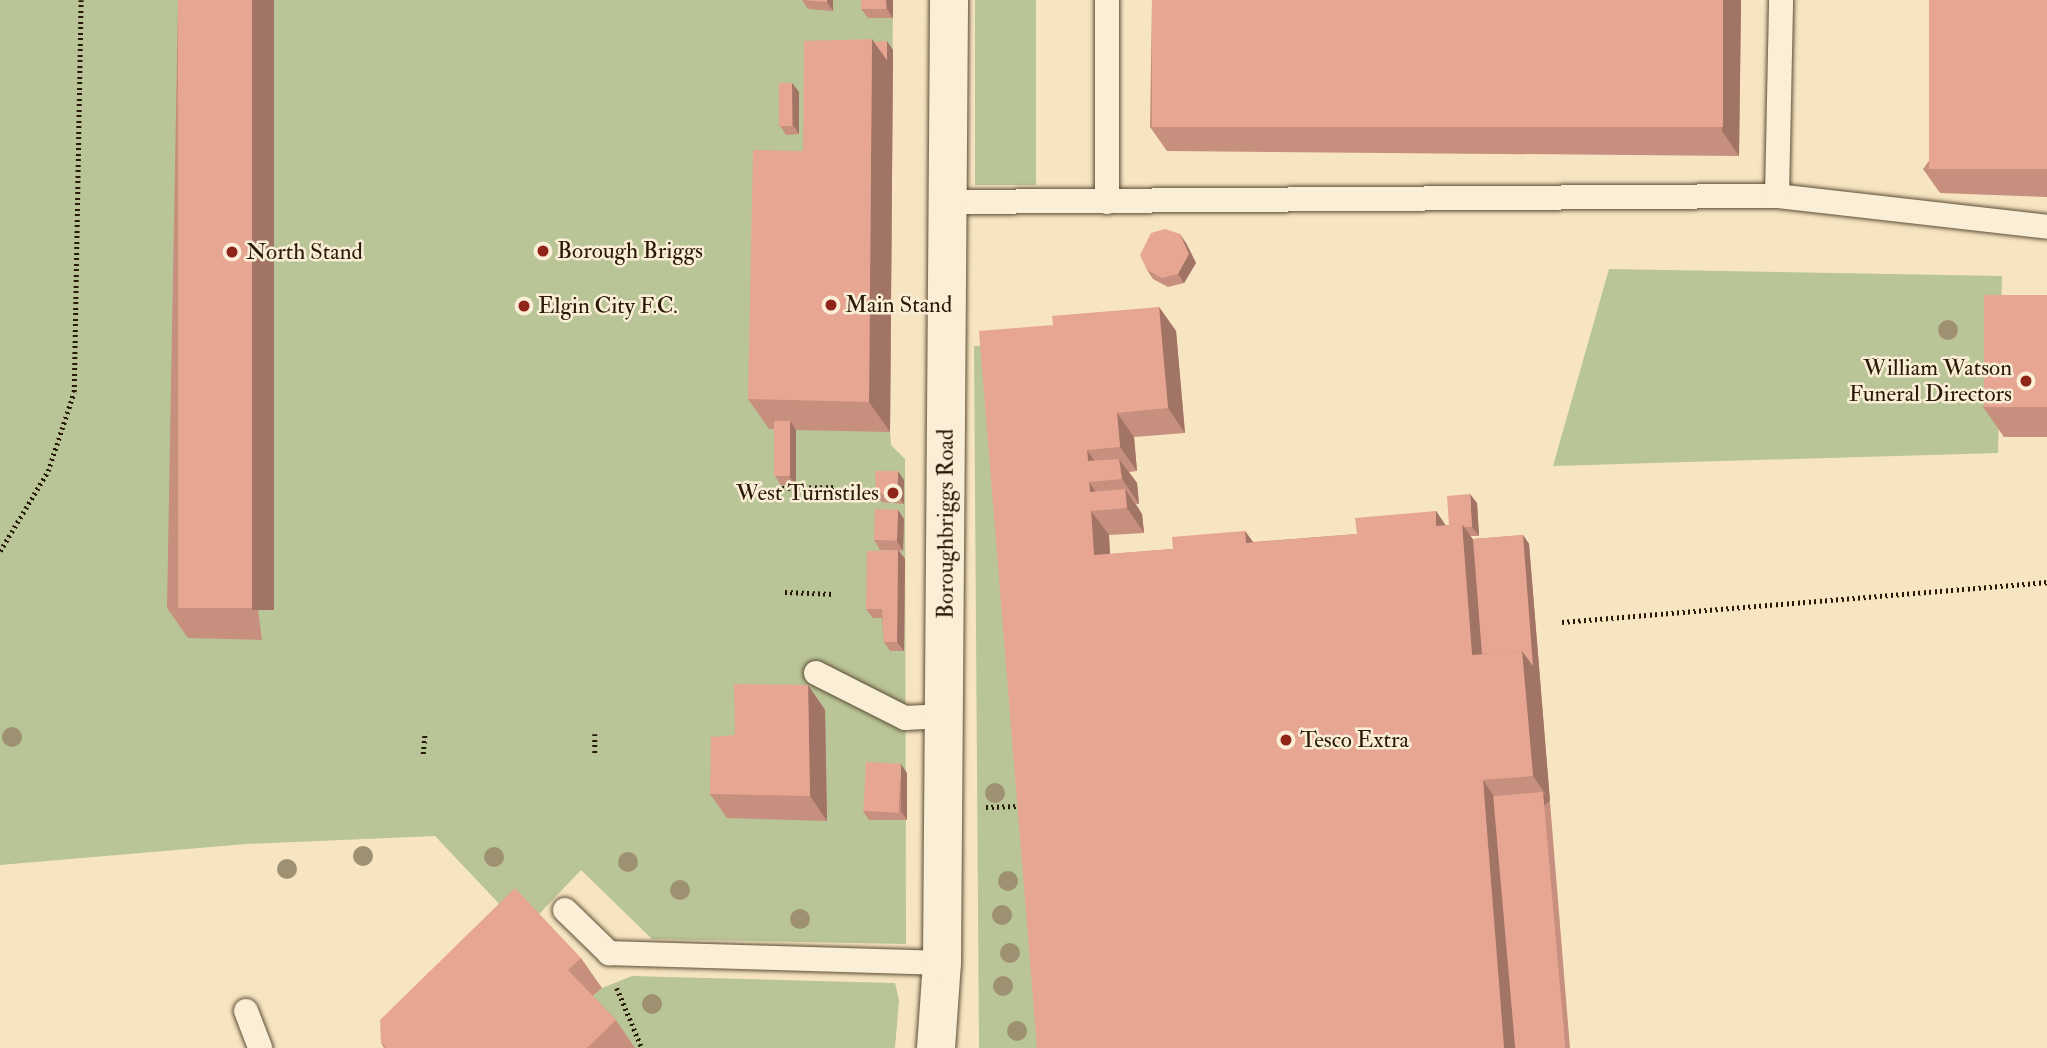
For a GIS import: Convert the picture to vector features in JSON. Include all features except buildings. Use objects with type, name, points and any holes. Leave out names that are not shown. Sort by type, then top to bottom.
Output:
[{"type":"street","name":"Boroughbriggs Road","points":[[936,1048],[942,963],[944,811],[949,0]]},
{"type":"lane","points":[[1107,0],[1107,202]]},
{"type":"lane","points":[[1777,196],[1781,0]]},
{"type":"lane","points":[[949,202],[1777,196],[2047,227]]},
{"type":"lane","points":[[816,673],[905,718],[945,716]]},
{"type":"lane","points":[[565,910],[609,953],[942,963]]},
{"type":"lane","points":[[246,1011],[260,1048]]},
{"type":"path","points":[[0,551],[48,471],[74,392],[80,0]]},
{"type":"path","points":[[782,488],[835,487]]},
{"type":"path","points":[[1562,622],[2047,582]]},
{"type":"path","points":[[785,592],[834,594]]},
{"type":"path","points":[[423,754],[425,732]]},
{"type":"path","points":[[595,734],[595,754]]},
{"type":"path","points":[[944,811],[1020,804],[1021,817]]},
{"type":"path","points":[[615,983],[642,1048]]},
{"type":"green space","name":"Borough Briggs","points":[[0,0],[893,0],[890,432],[891,445],[905,459],[906,944],[652,939],[581,870],[524,930],[435,836],[246,844],[0,865]]},
{"type":"green space","points":[[975,0],[1036,0],[1036,185],[975,185]]},
{"type":"green space","points":[[1609,269],[2002,276],[1998,453],[1553,466]]},
{"type":"green space","points":[[997,345],[1052,1048],[979,1048],[974,346]]},
{"type":"green space","points":[[632,976],[895,983],[899,1000],[895,1048],[635,1048],[589,1000],[602,988]]},
{"type":"place","name":"Borough Briggs","points":[[543,251]]},
{"type":"place","name":"North Stand","points":[[232,252]]},
{"type":"place","name":"Main Stand","points":[[831,305]]},
{"type":"place","name":"Elgin City F.C.","points":[[524,306]]},
{"type":"place","name":"William Watson Funeral Directors","points":[[2026,381]]},
{"type":"place","name":"West Turnstiles","points":[[893,493]]},
{"type":"place","name":"Tesco Extra","points":[[1286,740]]}]
